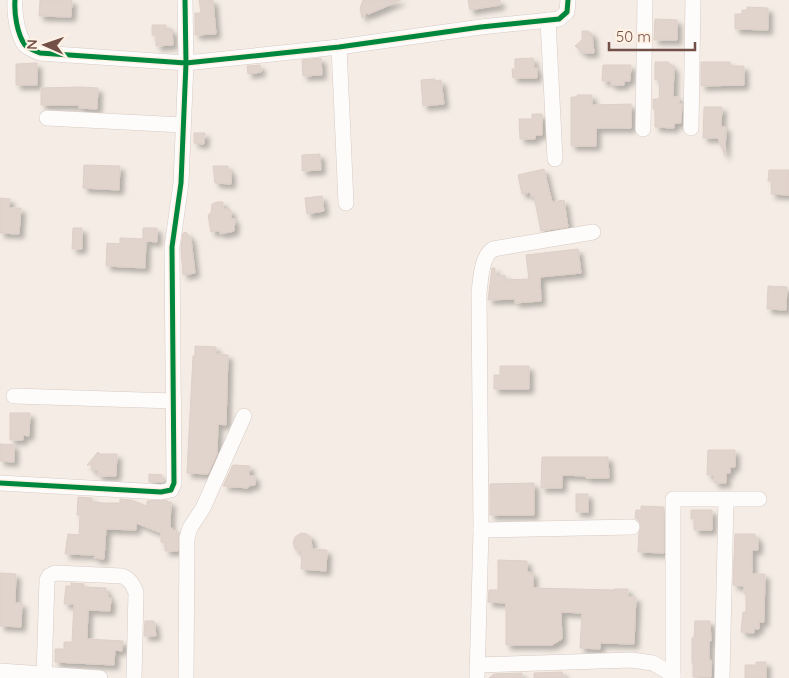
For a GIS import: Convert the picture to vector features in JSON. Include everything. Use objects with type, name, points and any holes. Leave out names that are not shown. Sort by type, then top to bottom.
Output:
[{"type":"street","points":[[15,0],[14,9],[26,46],[40,54],[186,63],[339,47],[559,19],[566,12],[568,0]]},
{"type":"street","points":[[0,483],[161,492],[171,490],[174,484],[172,247],[181,183],[186,63],[186,0]]},
{"type":"street","points":[[643,129],[645,0]]},
{"type":"street","points":[[691,128],[692,0]]},
{"type":"street","points":[[548,20],[555,159]]},
{"type":"street","points":[[339,47],[346,203]]},
{"type":"street","points":[[47,118],[183,125]]},
{"type":"street","points":[[593,232],[493,249],[487,255],[482,269],[480,292],[481,530],[477,672],[631,660],[653,663],[673,677]]},
{"type":"street","points":[[14,396],[174,401]]},
{"type":"street","points":[[186,678],[187,538],[190,528],[203,508],[244,416]]},
{"type":"street","points":[[673,677],[673,499],[759,499]]},
{"type":"street","points":[[722,678],[726,500]]},
{"type":"street","points":[[481,530],[632,527]]},
{"type":"street","points":[[44,676],[46,586],[49,576],[55,573],[122,576],[127,578],[132,584],[136,592],[134,678]]},
{"type":"street","points":[[0,671],[44,676],[100,678]]},
{"type":"building","points":[[40,0],[72,0],[71,17],[39,16]]},
{"type":"building","points":[[199,0],[213,0],[216,34],[195,35],[195,13],[201,13]]},
{"type":"building","points":[[363,0],[401,0],[369,14],[366,13],[362,18],[360,8]]},
{"type":"building","points":[[468,0],[500,0],[500,5],[470,10]]},
{"type":"building","points":[[747,7],[768,8],[768,30],[735,29],[735,14],[742,14],[742,10],[747,10]]},
{"type":"building","points":[[655,19],[677,20],[677,40],[654,40]]},
{"type":"building","points":[[152,25],[166,25],[166,30],[172,29],[173,45],[156,46],[156,35],[152,35]]},
{"type":"building","points":[[582,31],[588,31],[592,34],[594,53],[583,53],[575,46],[582,40]]},
{"type":"building","points":[[321,58],[322,75],[303,76],[302,60]]},
{"type":"building","points":[[533,58],[534,68],[537,68],[537,78],[513,78],[512,69],[515,69],[515,59]]},
{"type":"building","points":[[655,62],[668,62],[674,68],[673,97],[679,97],[679,104],[682,104],[681,123],[674,123],[674,128],[655,127],[653,99],[659,99],[660,80],[655,80]]},
{"type":"building","points":[[701,62],[730,62],[730,66],[744,66],[744,85],[701,86]]},
{"type":"building","points":[[37,63],[37,85],[16,85],[16,64]]},
{"type":"building","points":[[260,65],[261,72],[248,74],[247,66]]},
{"type":"building","points":[[603,65],[631,65],[630,81],[624,81],[624,85],[611,85],[611,81],[602,81]]},
{"type":"building","points":[[435,79],[435,81],[441,80],[444,104],[423,106],[421,80]]},
{"type":"building","points":[[41,88],[98,88],[97,109],[79,108],[79,105],[41,105]]},
{"type":"building","points":[[577,95],[592,95],[592,105],[631,104],[631,128],[596,128],[596,146],[571,146],[571,97],[577,97]]},
{"type":"building","points":[[704,107],[722,107],[721,127],[726,127],[725,156],[718,138],[703,138]]},
{"type":"building","points":[[532,114],[542,114],[542,135],[535,135],[535,139],[520,139],[519,119],[532,119]]},
{"type":"building","points":[[194,133],[205,133],[204,144],[194,143]]},
{"type":"building","points":[[320,154],[321,170],[302,171],[302,155]]},
{"type":"building","points":[[84,165],[120,166],[119,190],[83,188]]},
{"type":"building","points":[[213,166],[228,166],[228,171],[231,171],[231,184],[215,183]]},
{"type":"building","points":[[544,169],[552,202],[564,200],[568,227],[541,231],[534,196],[531,197],[530,192],[522,194],[518,175]]},
{"type":"building","points":[[769,170],[789,170],[789,195],[771,194],[772,181],[768,181]]},
{"type":"building","points":[[322,196],[324,211],[307,214],[305,198]]},
{"type":"building","points":[[0,198],[10,199],[9,208],[21,208],[19,234],[0,233]]},
{"type":"building","points":[[223,202],[223,209],[231,210],[231,219],[235,219],[234,231],[220,234],[220,231],[211,232],[208,215],[211,213],[212,204]]},
{"type":"building","points":[[73,228],[82,228],[82,249],[72,249]]},
{"type":"building","points":[[143,228],[157,228],[157,242],[146,241],[145,268],[106,266],[107,243],[120,244],[120,238],[143,239]]},
{"type":"building","points":[[186,232],[191,239],[195,273],[183,275],[181,248],[183,233]]},
{"type":"building","points":[[578,249],[581,273],[540,277],[541,301],[515,303],[515,299],[488,300],[492,268],[495,268],[495,276],[505,275],[505,280],[529,279],[526,255]]},
{"type":"building","points":[[768,286],[787,287],[786,310],[767,309]]},
{"type":"building","points":[[195,346],[216,347],[216,354],[228,355],[226,425],[218,424],[217,454],[208,474],[187,473]]},
{"type":"building","points":[[500,366],[529,366],[529,389],[494,389],[494,375],[500,375]]},
{"type":"building","points":[[10,413],[30,413],[29,436],[23,435],[23,440],[10,440]]},
{"type":"building","points":[[0,444],[14,445],[14,462],[0,461]]},
{"type":"building","points":[[708,450],[735,450],[735,467],[730,467],[730,473],[726,473],[726,483],[714,483],[714,475],[707,475]]},
{"type":"building","points":[[98,452],[100,454],[117,454],[116,476],[98,476],[98,470],[91,470],[92,465],[87,465]]},
{"type":"building","points":[[542,457],[608,457],[609,478],[562,475],[562,488],[541,488]]},
{"type":"building","points":[[233,465],[250,466],[249,476],[255,476],[255,485],[248,486],[248,488],[223,486]]},
{"type":"building","points":[[149,474],[162,475],[162,479],[165,479],[164,482],[149,482]]},
{"type":"building","points":[[534,483],[534,515],[490,515],[490,484]]},
{"type":"building","points":[[576,494],[588,494],[588,512],[576,512]]},
{"type":"building","points":[[78,497],[92,498],[91,502],[102,503],[120,503],[120,499],[131,500],[147,506],[147,501],[167,500],[167,502],[171,502],[170,527],[179,534],[178,551],[165,551],[165,543],[161,542],[161,533],[136,523],[136,530],[106,529],[104,559],[94,558],[95,555],[65,554],[68,534],[79,535],[80,515],[77,515]]},
{"type":"building","points":[[641,506],[664,507],[664,553],[638,552],[641,526],[639,520],[635,518],[636,510],[641,510]]},
{"type":"building","points":[[691,510],[712,510],[712,530],[694,530],[694,519],[691,519]]},
{"type":"building","points":[[301,533],[307,534],[311,538],[312,549],[327,550],[326,571],[301,569],[302,553],[295,549],[293,543],[295,537]]},
{"type":"building","points":[[735,534],[755,534],[755,538],[758,538],[758,550],[752,550],[752,574],[765,574],[764,622],[759,622],[759,629],[754,629],[754,633],[741,632],[743,612],[746,612],[746,594],[744,594],[744,586],[733,585]]},
{"type":"building","points":[[498,560],[527,561],[527,572],[533,573],[533,588],[628,589],[628,597],[636,597],[634,644],[600,643],[600,649],[580,648],[582,613],[561,612],[562,639],[552,645],[506,645],[506,603],[488,602],[489,590],[498,590]]},
{"type":"building","points":[[0,573],[16,574],[15,603],[22,603],[21,627],[0,626]]},
{"type":"building","points":[[71,583],[84,584],[83,587],[106,588],[105,592],[108,593],[108,598],[111,598],[110,611],[88,610],[87,639],[123,641],[122,651],[115,650],[114,665],[55,662],[55,649],[64,649],[64,642],[72,642],[74,604],[64,604],[66,586],[71,586]]},
{"type":"building","points":[[145,621],[154,621],[156,636],[144,636]]},
{"type":"building","points":[[695,621],[710,621],[709,661],[711,660],[711,677],[693,677],[692,638],[694,638]]},
{"type":"building","points":[[756,662],[766,662],[766,678],[745,678],[745,665],[756,665]]},
{"type":"building","points":[[562,672],[565,678],[534,678],[534,673]]},
{"type":"building","points":[[522,673],[522,678],[489,678],[494,674]]},
{"type":"cycle path","points":[[15,0],[17,23],[22,40],[26,46],[40,53],[186,63],[339,47],[481,27],[559,19],[567,12],[568,0]]},
{"type":"cycle path","points":[[0,483],[161,492],[171,490],[174,483],[172,247],[181,183],[186,63],[185,0]]}]
